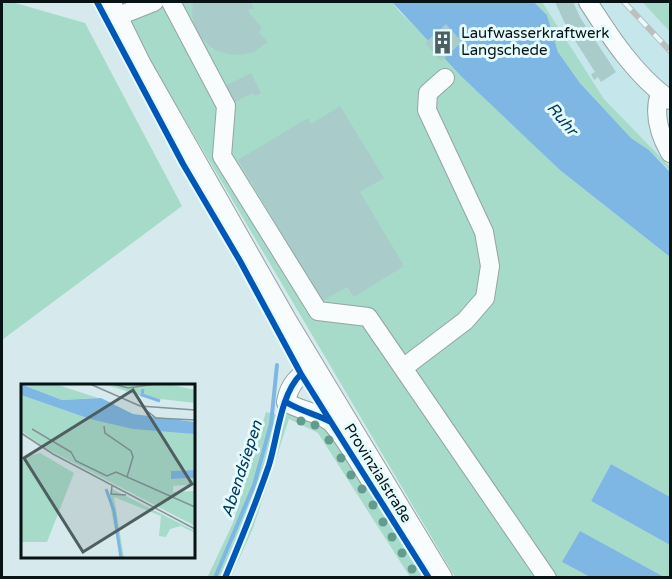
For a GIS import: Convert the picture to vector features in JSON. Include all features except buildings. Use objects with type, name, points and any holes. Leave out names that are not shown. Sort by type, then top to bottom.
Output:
[{"type":"main road","name":"Provinzialstraße","points":[[112,9],[145,75],[313,367],[441,578]]},
{"type":"street","points":[[112,9],[154,2]]},
{"type":"street","points":[[171,2],[226,106],[222,156],[318,311],[368,317],[547,578]]},
{"type":"street","points":[[588,2],[619,49],[665,96],[656,108],[659,128],[670,153]]},
{"type":"street","points":[[403,368],[465,321],[484,298],[490,266],[484,232],[427,110],[429,93],[445,78]]},
{"type":"street","name":"Provinzialstraße","points":[[313,367],[293,382],[287,393],[286,402],[331,422],[429,578]]},
{"type":"shaded area","points":[[542,2],[642,2],[670,32],[670,167],[604,99]]},
{"type":"green space","points":[[2,2],[12,2],[85,23],[182,206],[2,340]]},
{"type":"green space","points":[[118,2],[392,2],[561,171],[670,257],[670,497],[611,464],[591,501],[670,545],[670,577],[562,562],[590,577],[455,577],[129,25]]},
{"type":"green space","points":[[534,2],[542,2],[604,99],[670,167],[670,171],[649,150],[631,138],[580,83],[558,52],[547,15]]},
{"type":"green space","points":[[642,2],[670,2],[670,32],[646,6]]},
{"type":"green space","points":[[286,402],[318,415],[363,469],[429,577],[410,577],[318,433],[289,419],[253,528],[231,577],[207,578],[233,523],[266,412],[282,416]]},
{"type":"water","name":"Ruhr","points":[[392,2],[534,2],[547,15],[558,52],[580,83],[631,138],[649,150],[670,172],[670,257],[561,171],[462,77]]},
{"type":"water","points":[[611,464],[670,497],[670,545],[591,501]]},
{"type":"water","points":[[580,531],[664,577],[590,577],[562,562]]},
{"type":"waterway","name":"Abendsiepen","points":[[215,578],[254,485],[271,424],[277,365]]},
{"type":"railway","points":[[624,2],[670,51]]},
{"type":"cycle path","points":[[97,2],[183,164],[240,261],[301,374],[331,422]]},
{"type":"cycle path","points":[[225,578],[269,465],[288,393],[301,374]]},
{"type":"cycle path","points":[[286,402],[331,422],[429,578]]},
{"type":"place","name":"Laufwasserkraftwerk Langschede","points":[[443,42]]}]
